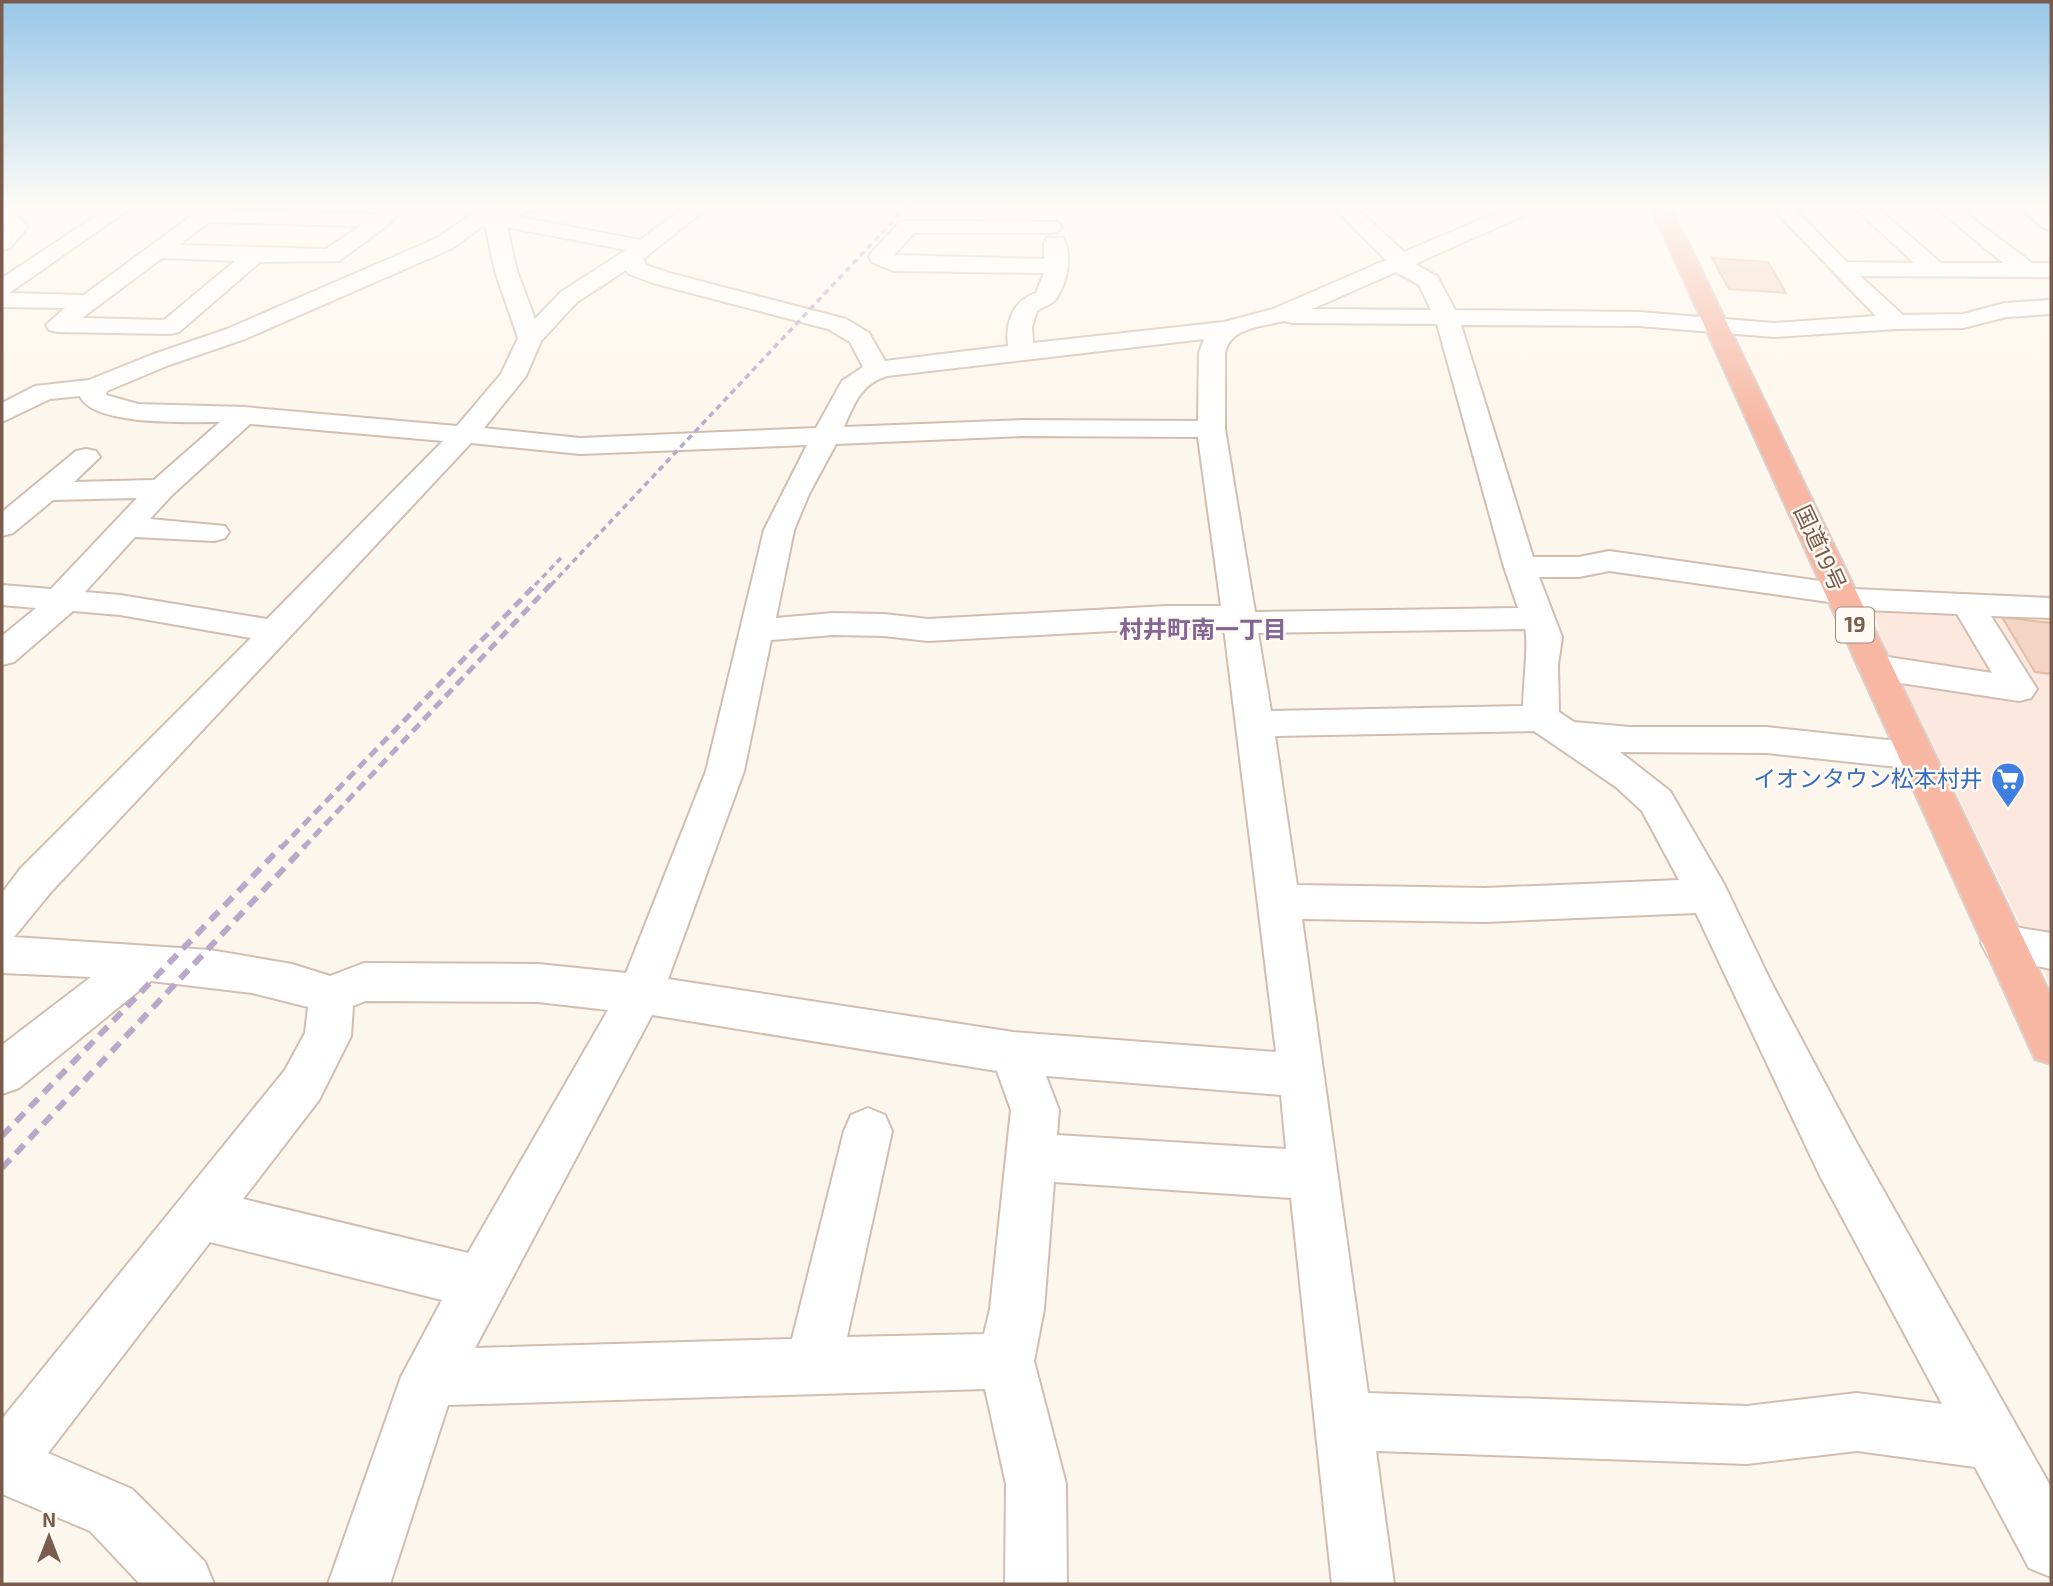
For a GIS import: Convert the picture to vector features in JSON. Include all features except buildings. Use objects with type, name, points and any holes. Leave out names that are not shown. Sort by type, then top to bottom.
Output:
[{"type":"highway","name":"国道19号","points":[[1696,279],[2051,1044]]},
{"type":"street","points":[[120,279],[58,325],[170,327],[227,279]]},
{"type":"street","points":[[2,414],[44,393],[94,387],[160,360],[236,334],[365,279]]},
{"type":"street","points":[[510,279],[530,338]]},
{"type":"street","points":[[2,924],[36,880],[462,437],[513,376],[530,338],[569,297],[596,279]]},
{"type":"street","points":[[665,279],[837,324],[860,338],[877,369]]},
{"type":"street","points":[[1023,351],[1019,343],[1022,317],[1030,305],[1046,297],[1048,279]]},
{"type":"street","points":[[359,1584],[429,1377],[640,994],[725,771],[779,530],[793,491],[826,436],[847,393],[858,379],[877,369],[1225,329],[1281,314],[1363,279]]},
{"type":"street","points":[[1426,279],[1447,318],[1520,567],[1545,636],[1541,665],[1553,726],[1629,777],[1656,801],[1709,896],[1755,995],[1837,1157],[2051,1546]]},
{"type":"street","points":[[1851,279],[1897,322]]},
{"type":"street","points":[[514,294],[569,297]]},
{"type":"street","points":[[2,300],[90,302]]},
{"type":"street","points":[[1281,314],[1639,319],[1774,330],[1897,322],[1963,321],[2005,310],[2051,307]]},
{"type":"street","points":[[1225,329],[1215,340],[1212,353],[1211,429],[1255,724],[1302,1075],[1363,1584]]},
{"type":"street","points":[[2,385],[28,387],[44,393]]},
{"type":"street","points":[[94,387],[93,397],[101,404],[138,412],[244,415],[580,446],[1022,428],[1211,429]]},
{"type":"street","points":[[2,654],[63,600],[162,489],[244,415]]},
{"type":"street","points":[[2,527],[86,457]]},
{"type":"street","points":[[45,491],[162,489]]},
{"type":"street","points":[[126,527],[214,532]]},
{"type":"street","points":[[1520,567],[1579,567],[1609,561],[1842,597],[2051,608]]},
{"type":"street","points":[[2,595],[120,605],[275,631]]},
{"type":"street","points":[[1875,667],[2019,688],[1967,604]]},
{"type":"street","points":[[756,631],[833,624],[884,625],[928,630],[1167,617],[1240,620],[1538,618]]},
{"type":"street","points":[[1255,724],[1553,726],[1630,740],[1767,740],[1916,756]]},
{"type":"street","points":[[1279,902],[1485,905],[1709,896]]},
{"type":"street","points":[[2003,943],[2051,951]]},
{"type":"street","points":[[2,955],[154,964],[252,975],[300,984],[331,995],[364,982],[538,983],[640,994],[1013,1053],[1302,1075]]},
{"type":"street","points":[[2,1073],[154,964]]},
{"type":"street","points":[[183,1584],[111,1510],[2,1465],[302,1085],[328,1036],[331,995]]},
{"type":"street","points":[[1013,1053],[1035,1110],[1017,1309],[1006,1362],[1036,1484],[1036,1584]]},
{"type":"street","points":[[813,1366],[868,1130]]},
{"type":"street","points":[[1029,1157],[1314,1175]]},
{"type":"street","points":[[200,1214],[481,1283]]},
{"type":"street","points":[[429,1377],[1006,1362]]},
{"type":"street","points":[[1344,1421],[1747,1435],[1857,1422],[1994,1440]]},
{"type":"shaded area","name":"イオンタウン松本村井","points":[[1876,608],[2051,617],[2051,987],[1877,631],[1881,630],[1874,616],[1878,612]]},
{"type":"railway","points":[[551,585],[838,279]]},
{"type":"railway","points":[[535,585],[562,557]]},
{"type":"railway","points":[[281,848],[537,583]]},
{"type":"railway","points":[[303,848],[552,583]]},
{"type":"railway","points":[[2,1136],[282,846]]},
{"type":"railway","points":[[2,1168],[305,846]]},
{"type":"place","name":"イオンタウン松本村井","points":[[2008,809]]},
{"type":"district","name":"村井町南一丁目","points":[[1203,630]]}]
